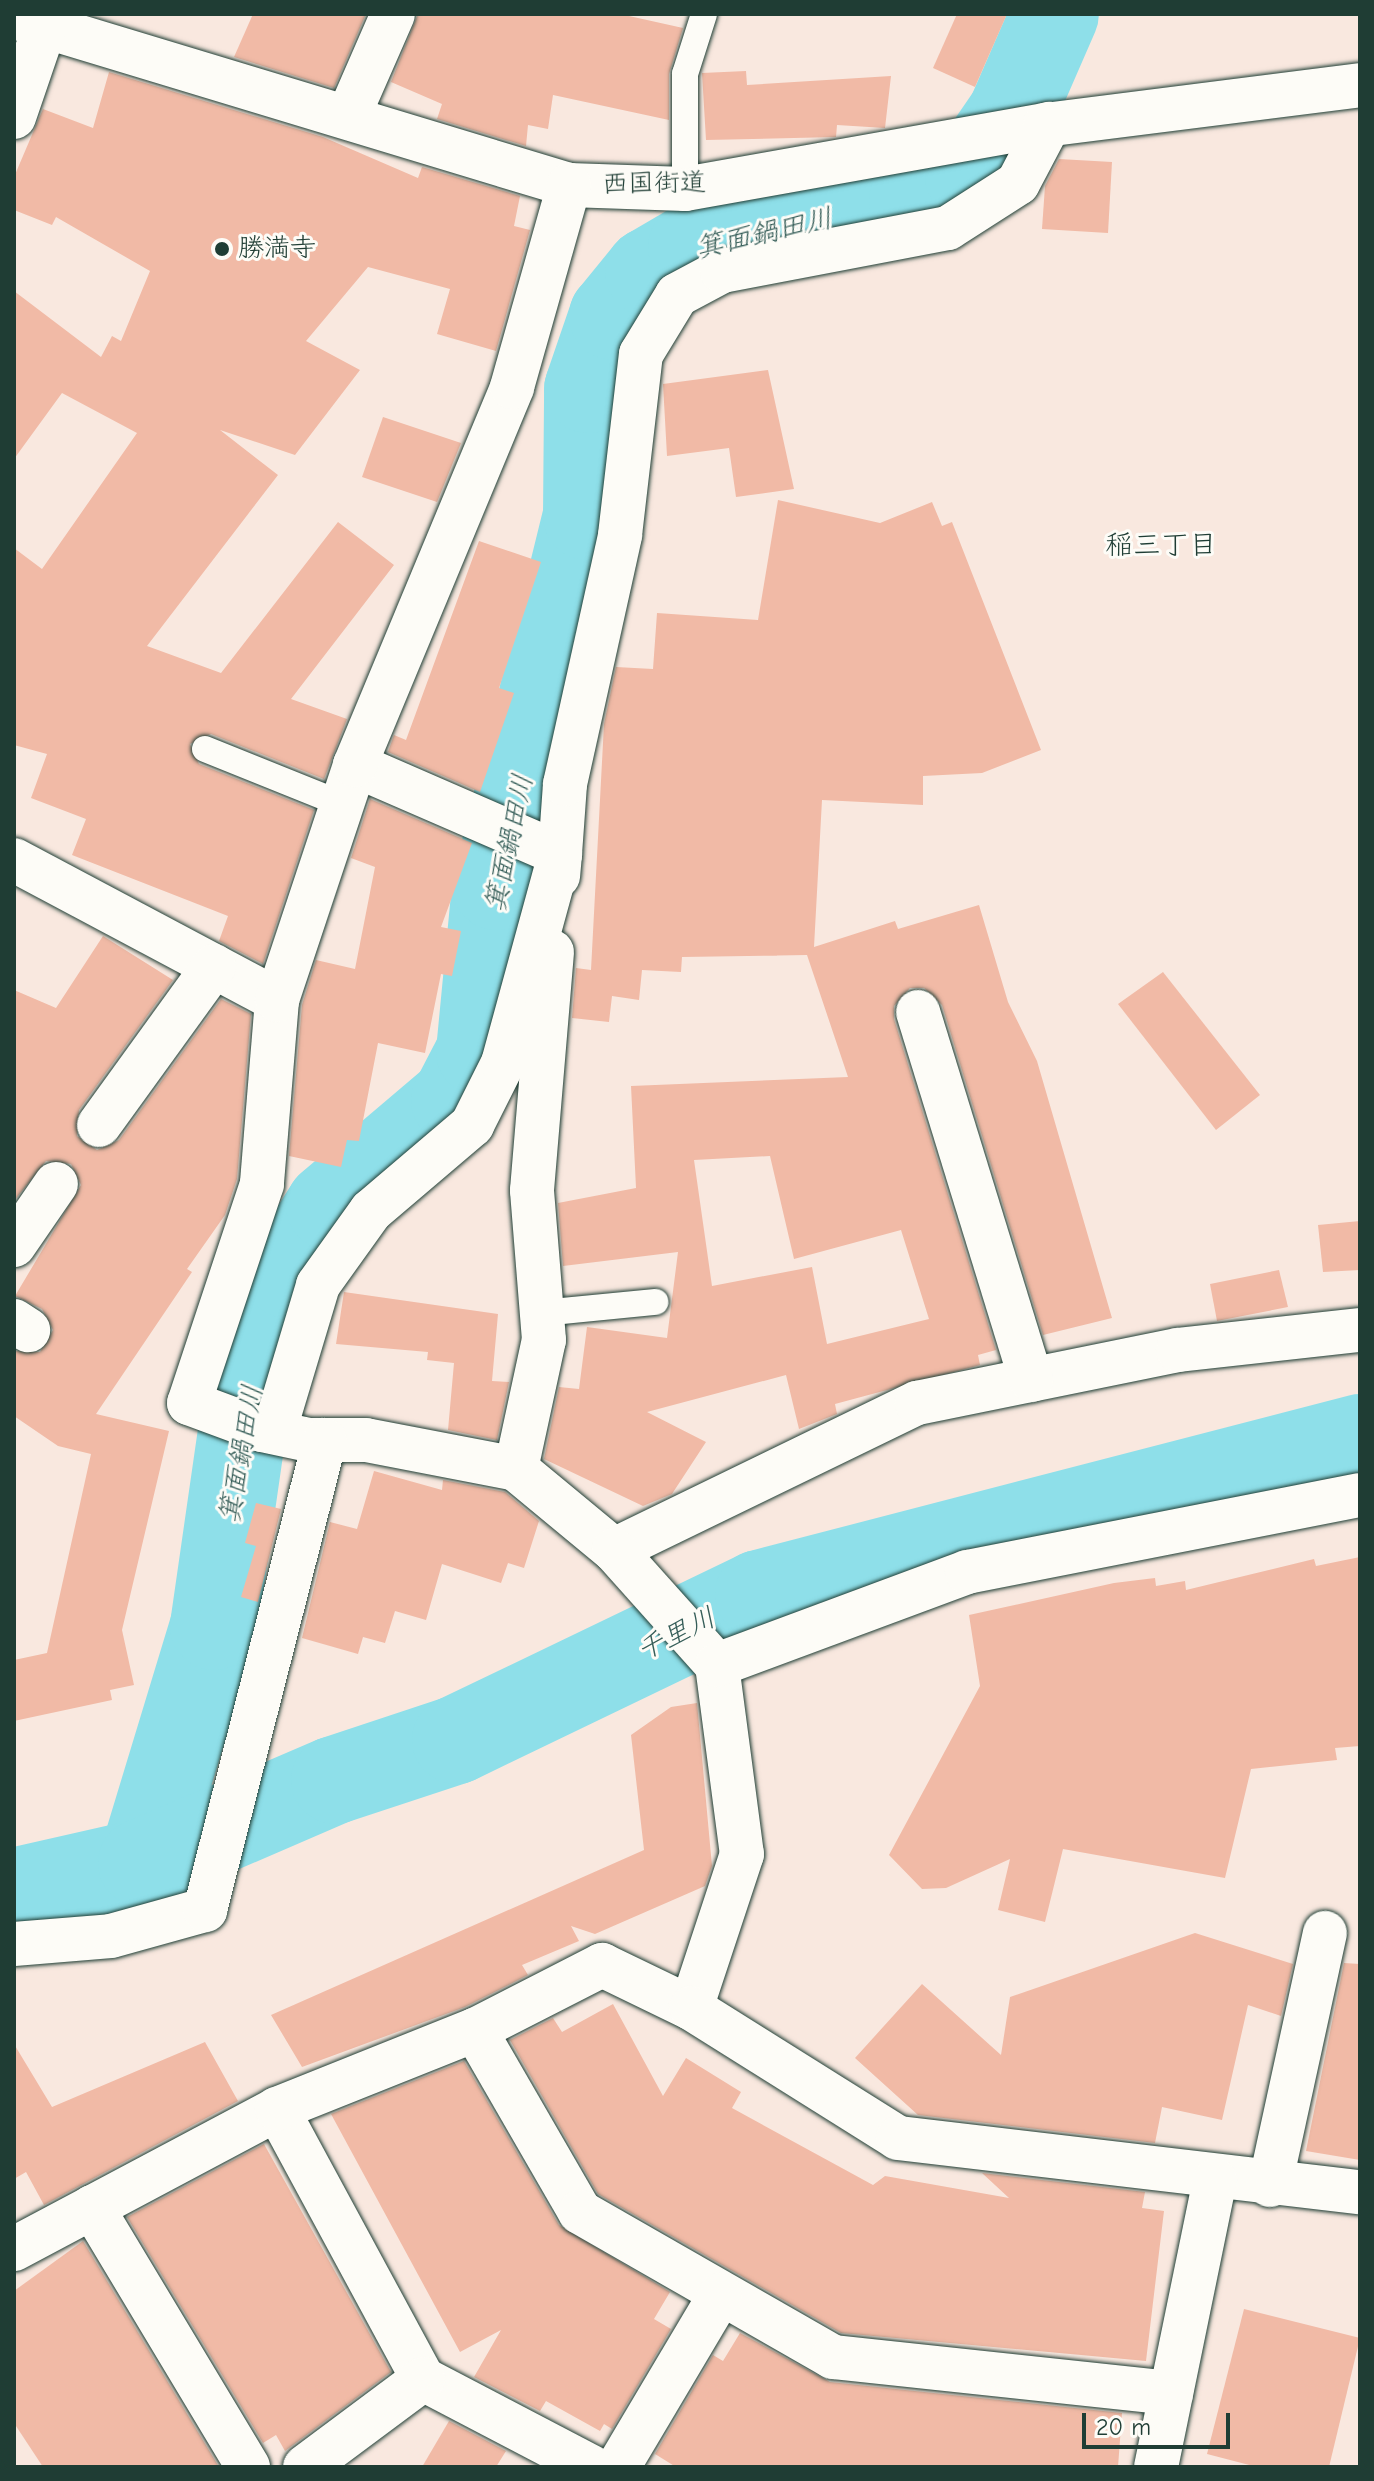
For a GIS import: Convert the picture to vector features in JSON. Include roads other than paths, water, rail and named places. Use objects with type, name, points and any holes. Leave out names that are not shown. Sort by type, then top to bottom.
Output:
[{"type":"street","points":[[348,117],[393,14]]},
{"type":"street","points":[[14,117],[36,19]]},
{"type":"street","name":"西国街道","points":[[36,19],[569,185],[685,189],[1047,124],[1360,85]]},
{"type":"street","points":[[268,1431],[318,1285],[371,1211],[455,1144],[492,1094],[620,535],[641,354],[677,295],[722,271],[948,228],[1018,183],[1047,124]]},
{"type":"street","points":[[569,185],[512,387],[348,784],[277,1000],[262,1184],[189,1403],[268,1431],[325,1440],[366,1440],[516,1469],[614,1550],[717,1665],[742,1854],[691,2008]]},
{"type":"street","points":[[348,784],[485,816],[549,848]]},
{"type":"street","points":[[516,1469],[544,1340],[532,1190],[549,848]]},
{"type":"street","points":[[14,860],[277,1000]]},
{"type":"street","points":[[99,1125],[214,966]]},
{"type":"street","points":[[918,1012],[1031,1380]]},
{"type":"street","points":[[14,1245],[56,1184]]},
{"type":"street","points":[[614,1550],[917,1403],[1178,1350],[1360,1330]]},
{"type":"street","points":[[14,1944],[111,1936],[205,1910],[325,1440]]},
{"type":"street","points":[[717,1665],[967,1572],[1360,1495]]},
{"type":"street","points":[[1270,2185],[1325,1933]]},
{"type":"street","points":[[14,2249],[277,2109],[475,2030],[602,1965],[691,2008],[898,2138],[1215,2180],[1360,2192]]},
{"type":"street","points":[[475,2030],[580,2212],[833,2357],[1171,2393]]},
{"type":"street","points":[[277,2109],[423,2379],[591,2467]]},
{"type":"street","points":[[1156,2467],[1215,2180]]},
{"type":"street","points":[[92,2207],[248,2467]]},
{"type":"street","points":[[618,2467],[720,2295]]},
{"type":"street","points":[[305,2467],[423,2379]]},
{"type":"lane","points":[[685,189],[685,74],[704,14]]},
{"type":"lane","points":[[205,749],[348,784]]},
{"type":"lane","points":[[542,1313],[655,1302]]},
{"type":"waterway","name":"箕面鍋田川","points":[[142,1863],[214,1626],[246,1403],[287,1274],[330,1206],[455,1100],[480,1052],[496,886],[587,516],[588,389],[613,316],[649,272],[692,247],[913,200],[969,176],[1011,115],[1055,14]]},
{"type":"waterway","name":"千里川","points":[[14,1892],[142,1863],[335,1780],[456,1740],[759,1594],[1360,1438]]},
{"type":"place","name":"勝満寺","points":[[222,249]]},
{"type":"district","name":"稲三丁目","points":[[1161,545]]}]
